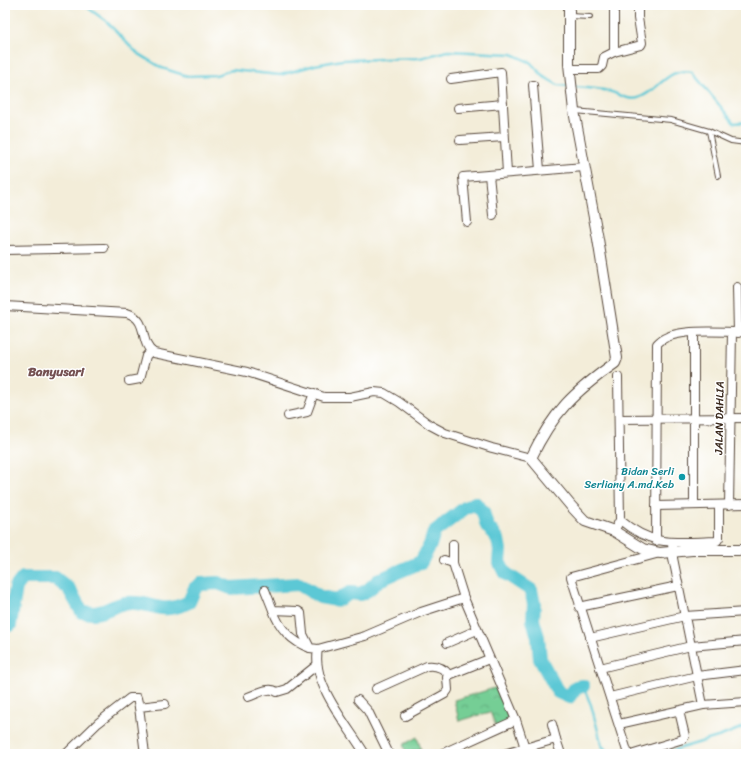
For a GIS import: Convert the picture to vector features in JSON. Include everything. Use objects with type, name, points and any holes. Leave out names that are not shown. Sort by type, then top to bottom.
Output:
[{"type":"street","points":[[531,458],[543,434],[573,395],[615,363],[617,358],[598,239],[574,111],[569,69],[569,5]]},
{"type":"street","points":[[614,5],[614,52]]},
{"type":"street","points":[[569,69],[599,69],[602,66],[604,57],[614,52],[641,45],[642,42],[638,18],[638,5]]},
{"type":"street","points":[[451,79],[501,72],[507,173]]},
{"type":"street","points":[[533,85],[540,170]]},
{"type":"street","points":[[458,108],[503,104]]},
{"type":"street","points":[[460,140],[504,137]]},
{"type":"street","points":[[467,222],[463,177],[584,167]]},
{"type":"street","points":[[489,175],[493,215]]},
{"type":"street","points":[[5,250],[104,248]]},
{"type":"street","name":"JALAN DAHLIA","points":[[729,505],[729,418],[739,332],[737,287]]},
{"type":"street","points":[[5,306],[133,315],[140,321],[151,352]]},
{"type":"street","points":[[656,541],[657,344],[663,338],[672,334],[739,332]]},
{"type":"street","points":[[694,333],[694,505]]},
{"type":"street","points":[[130,381],[140,379],[146,356],[151,352]]},
{"type":"street","points":[[151,352],[247,372],[324,397],[339,398],[374,392],[384,393],[430,425],[445,433],[492,448],[531,458],[578,515],[592,524],[614,531],[643,549],[660,553]]},
{"type":"street","points":[[614,531],[620,520],[618,376]]},
{"type":"street","points":[[288,416],[307,412],[314,394]]},
{"type":"street","points":[[619,419],[746,418]]},
{"type":"street","points":[[656,506],[746,504]]},
{"type":"street","points":[[628,754],[579,607],[571,576],[660,553],[672,547],[718,540],[720,505]]},
{"type":"street","points":[[620,520],[636,532],[672,547],[746,550]]},
{"type":"street","points":[[453,544],[453,563],[464,598],[516,720],[526,751]]},
{"type":"street","points":[[672,547],[678,586],[703,705]]},
{"type":"street","points":[[444,560],[453,563]]},
{"type":"street","points":[[579,607],[678,586]]},
{"type":"street","points":[[265,590],[279,624],[296,642],[314,648],[365,636],[421,612],[464,598]]},
{"type":"street","points":[[273,610],[298,611],[301,613],[303,634],[314,648],[317,664],[328,696],[365,754]]},
{"type":"street","points":[[590,638],[685,616],[746,612]]},
{"type":"street","points":[[447,643],[477,630]]},
{"type":"street","points":[[600,668],[691,646],[746,641]]},
{"type":"street","points":[[405,716],[445,694],[448,690],[447,677],[449,675],[489,659]]},
{"type":"street","points":[[248,697],[267,690],[273,689],[277,692],[288,689],[317,664]]},
{"type":"street","points":[[376,689],[427,666],[434,666],[445,670],[449,675]]},
{"type":"street","points":[[610,697],[697,676],[746,670]]},
{"type":"street","points":[[66,754],[98,723],[130,698],[137,698],[145,754]]},
{"type":"street","points":[[358,700],[368,711],[389,754]]},
{"type":"street","points":[[619,724],[703,705],[746,702]]},
{"type":"street","points":[[139,707],[165,704]]},
{"type":"street","points":[[634,754],[683,739],[685,736],[679,711]]},
{"type":"street","points":[[441,754],[516,720]]},
{"type":"street","points":[[552,724],[561,754]]},
{"type":"street","points":[[504,754],[526,751],[556,738]]},
{"type":"lane","points":[[569,16],[590,17]]},
{"type":"lane","points":[[574,111],[657,117],[708,131],[731,141],[746,144]]},
{"type":"lane","points":[[708,131],[718,176]]},
{"type":"green space","points":[[498,687],[510,721],[497,729],[490,712],[459,721],[454,700]]},
{"type":"green space","points":[[417,737],[421,749],[407,754],[403,745]]},
{"type":"waterway","points":[[84,5],[106,21],[137,53],[162,68],[187,76],[216,75],[232,70],[280,75],[315,65],[342,60],[420,58],[448,51],[512,54],[530,62],[544,77],[558,85],[570,86]]},
{"type":"waterway","points":[[575,87],[604,90],[626,98],[634,99],[652,91],[664,80],[676,73],[684,71],[692,72],[734,123],[746,122]]},
{"type":"waterway","points":[[5,625],[10,625],[16,587],[23,578],[55,578],[69,589],[82,612],[92,613],[102,612],[126,603],[170,608],[189,602],[195,588],[201,584],[218,583],[231,588],[299,584],[320,597],[337,600],[350,593],[360,594],[368,590],[379,580],[421,562],[430,545],[434,532],[465,508],[475,503],[483,512],[487,526],[498,539],[500,550],[499,562],[505,573],[531,590],[534,604],[533,620],[538,637],[540,659],[558,692],[569,697],[576,687],[583,686]]},
{"type":"waterway","points":[[583,686],[591,705],[602,746],[611,754]]},
{"type":"waterway","points":[[661,754],[721,736],[746,726]]},
{"type":"place","name":"Bidan Serli Serliany A.md.Keb","points":[[682,477]]},
{"type":"district","name":"Banyusari","points":[[56,371]]}]
